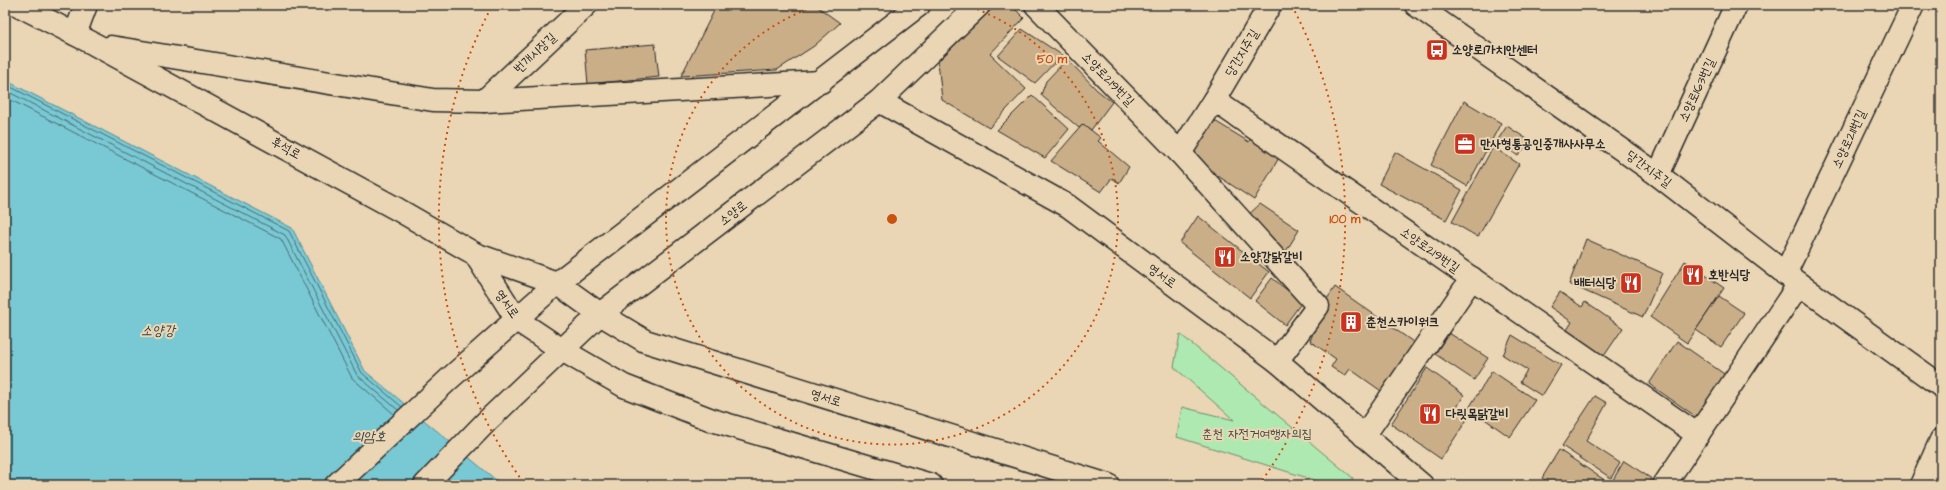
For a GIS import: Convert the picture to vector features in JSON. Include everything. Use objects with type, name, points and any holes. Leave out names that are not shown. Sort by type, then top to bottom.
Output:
[{"type":"street","name":"후석로","points":[[18,5],[94,44],[397,209],[475,254],[558,283]]},
{"type":"street","points":[[75,34],[86,5]]},
{"type":"street","name":"번개시장길","points":[[484,101],[586,5]]},
{"type":"street","points":[[336,485],[448,380],[558,283],[821,82],[919,5]]},
{"type":"street","name":"소양로","points":[[426,485],[487,421],[600,314],[879,101],[979,5]]},
{"type":"street","name":"소양로219번길","points":[[1036,5],[1180,153],[1318,306],[1277,361]]},
{"type":"street","name":"당간지주길","points":[[1214,100],[1270,5]]},
{"type":"street","name":"당간지주길","points":[[1416,5],[1658,175],[1792,279],[1941,386]]},
{"type":"street","name":"소양로163번길","points":[[1658,175],[1736,5]]},
{"type":"street","name":"소양로211번길","points":[[1792,279],[1913,5]]},
{"type":"street","points":[[94,44],[433,100],[484,101],[821,82]]},
{"type":"street","points":[[1180,153],[1214,100]]},
{"type":"street","name":"소양로219번길","points":[[1214,100],[1698,435]]},
{"type":"street","name":"영서로","points":[[879,101],[1068,206],[1277,361],[1422,485]]},
{"type":"street","name":"영서로","points":[[475,254],[517,320],[562,350],[624,386],[712,420],[931,485]]},
{"type":"street","points":[[1364,436],[1472,278]]},
{"type":"street","points":[[1664,485],[1698,435],[1792,279]]},
{"type":"street","name":"영서로","points":[[558,283],[600,314],[645,341],[1108,485]]},
{"type":"street","points":[[1921,485],[1941,440]]},
{"type":"green space","name":"춘천 자전거여행자의집","points":[[1180,334],[1353,478],[1348,485],[1330,485],[1177,437],[1182,407],[1234,420],[1174,367]]},
{"type":"water","name":"소양강","points":[[5,80],[292,228],[365,371],[502,485],[5,485]]},
{"type":"building","points":[[717,5],[815,5],[840,23],[814,46],[777,70],[681,76]]},
{"type":"building","points":[[996,5],[1011,5],[1024,18],[990,54],[1026,89],[989,128],[942,100],[938,61]]},
{"type":"building","points":[[1022,29],[1062,55],[1035,83],[998,56]]},
{"type":"building","points":[[655,44],[659,77],[588,84],[585,50]]},
{"type":"building","points":[[1067,59],[1097,90],[1112,102],[1091,130],[1083,124],[1079,128],[1041,95],[1046,81]]},
{"type":"building","points":[[1032,95],[1069,129],[1045,158],[997,130]]},
{"type":"building","name":"만사형통공인중개사사무소","points":[[1464,101],[1501,123],[1467,186],[1431,165]]},
{"type":"building","points":[[1210,118],[1249,142],[1252,135],[1280,156],[1254,200],[1188,156]]},
{"type":"building","points":[[1083,124],[1101,138],[1098,141],[1129,167],[1119,183],[1112,178],[1101,192],[1051,161]]},
{"type":"building","points":[[1507,126],[1530,141],[1518,156],[1497,141]]},
{"type":"building","points":[[1493,147],[1519,164],[1478,237],[1452,222]]},
{"type":"building","points":[[1395,152],[1462,190],[1446,220],[1379,184]]},
{"type":"building","points":[[1260,204],[1299,230],[1282,258],[1245,218]]},
{"type":"building","name":"소양강닭갈비","points":[[1198,216],[1269,272],[1250,298],[1180,243]]},
{"type":"building","points":[[1586,239],[1662,273],[1643,317],[1569,284]]},
{"type":"building","points":[[1685,261],[1724,288],[1687,343],[1650,317]]},
{"type":"building","points":[[1272,278],[1302,302],[1285,325],[1255,301]]},
{"type":"building","name":"춘천스카이워크","points":[[1335,287],[1416,344],[1384,393],[1350,369],[1345,376],[1331,367],[1336,359],[1310,341],[1325,302]]},
{"type":"building","points":[[1560,292],[1582,307],[1585,302],[1623,328],[1604,356],[1567,330],[1572,322],[1550,307]]},
{"type":"building","points":[[1719,296],[1744,313],[1721,347],[1696,330]]},
{"type":"building","points":[[1449,333],[1488,358],[1474,380],[1435,354]]},
{"type":"building","points":[[1512,335],[1561,365],[1542,396],[1520,382],[1527,370],[1503,355]]},
{"type":"building","points":[[1677,341],[1727,376],[1698,418],[1649,384]]},
{"type":"building","name":"다릿목닭갈비","points":[[1427,368],[1464,395],[1456,409],[1468,418],[1441,459],[1391,424]]},
{"type":"building","points":[[1492,371],[1535,400],[1510,437],[1469,408]]},
{"type":"building","points":[[1595,396],[1607,403],[1586,441],[1620,463],[1611,478],[1562,446]]},
{"type":"building","points":[[1559,450],[1606,481],[1604,485],[1553,485],[1542,478]]},
{"type":"building","points":[[1624,461],[1652,479],[1647,485],[1610,485]]},
{"type":"place","name":"소양로1가치안센터","points":[[1437,50]]},
{"type":"place","name":"만사형통공인중개사사무소","points":[[1465,144]]},
{"type":"place","name":"소양강닭갈비","points":[[1225,257]]},
{"type":"place","name":"호반식당","points":[[1693,275]]},
{"type":"place","name":"배터식당","points":[[1631,283]]},
{"type":"place","name":"춘천스카이워크","points":[[1351,322]]},
{"type":"place","name":"다릿목닭갈비","points":[[1430,414]]},
{"type":"water label","name":"의암호","points":[[369,437]]}]
